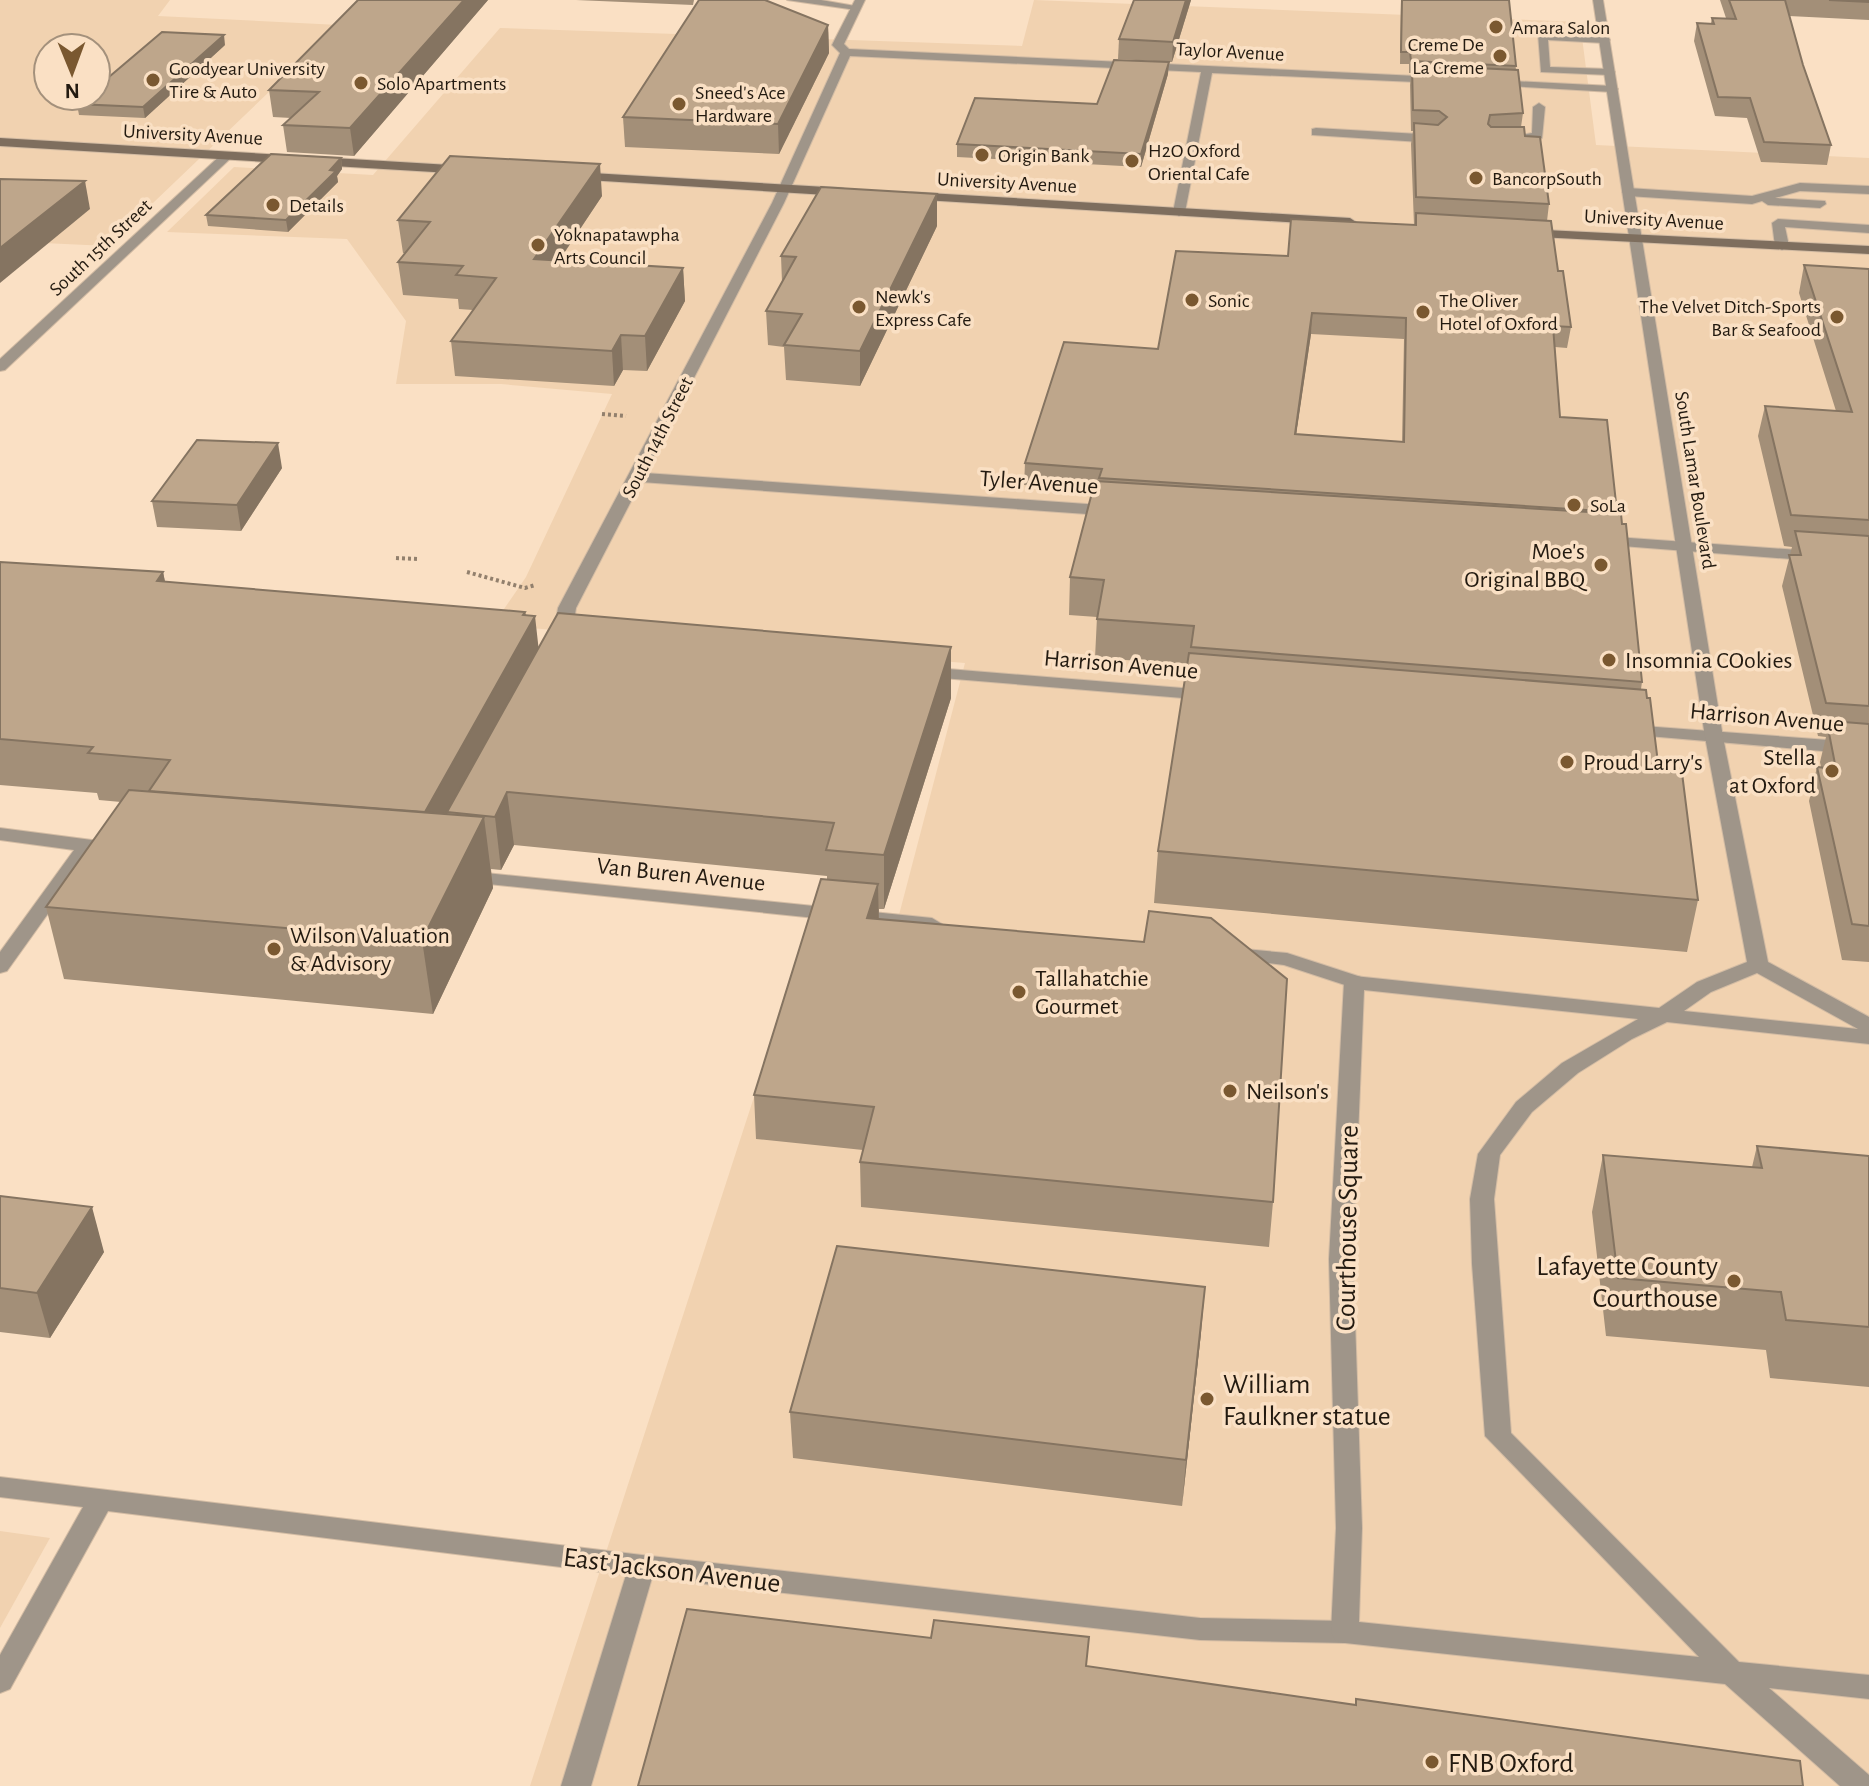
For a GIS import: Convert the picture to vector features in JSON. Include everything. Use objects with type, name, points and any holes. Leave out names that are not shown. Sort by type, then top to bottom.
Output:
[{"type":"main road","name":"University Avenue","points":[[0,142],[484,171]]},
{"type":"main road","points":[[555,175],[859,193]]},
{"type":"main road","name":"University Avenue","points":[[889,195],[1362,223]]},
{"type":"main road","name":"University Avenue","points":[[1515,232],[1869,250]]},
{"type":"street","points":[[792,0],[858,3]]},
{"type":"street","name":"South Lamar Boulevard","points":[[1598,0],[1714,737],[1758,965]]},
{"type":"street","name":"South 14th Street","points":[[564,648],[567,608],[638,477],[778,203],[846,52],[838,45],[858,3]]},
{"type":"street","points":[[1604,40],[1542,36],[1545,70],[1609,72]]},
{"type":"street","name":"Taylor Avenue","points":[[846,52],[1446,80]]},
{"type":"street","points":[[1179,212],[1207,68]]},
{"type":"street","points":[[1477,82],[1612,89]]},
{"type":"street","points":[[1492,142],[1525,141],[1538,135],[1539,107]]},
{"type":"street","points":[[1316,132],[1436,139]]},
{"type":"street","name":"South 15th Street","points":[[0,367],[227,156]]},
{"type":"street","points":[[1752,200],[1800,187],[1869,190]]},
{"type":"street","points":[[1628,192],[1820,204]]},
{"type":"street","points":[[1752,200],[1778,223],[1869,229]]},
{"type":"street","points":[[1778,223],[1782,246]]},
{"type":"street","name":"Tyler Avenue","points":[[638,477],[1133,512]]},
{"type":"street","points":[[1590,540],[1869,560]]},
{"type":"street","name":"Harrison Avenue","points":[[902,671],[1230,697]]},
{"type":"street","name":"Harrison Avenue","points":[[1614,729],[1869,749]]},
{"type":"street","points":[[0,834],[86,847],[134,850]]},
{"type":"street","points":[[0,967],[86,847]]},
{"type":"street","name":"Van Buren Avenue","points":[[452,875],[958,927]]},
{"type":"street","points":[[1209,951],[1287,959],[1354,982],[1869,1037]]},
{"type":"street","points":[[1861,1786],[1732,1673],[1498,1436],[1482,1199],[1489,1154],[1524,1107],[1570,1068],[1624,1034],[1660,1017],[1704,987],[1758,965],[1869,1026]]},
{"type":"street","name":"Courthouse Square","points":[[1345,1632],[1349,1528],[1341,1259],[1354,982]]},
{"type":"street","name":"East Jackson Avenue","points":[[0,1487],[642,1566],[1200,1629],[1345,1632]]},
{"type":"street","points":[[0,1681],[100,1501]]},
{"type":"street","points":[[576,1786],[642,1566]]},
{"type":"street","points":[[1345,1632],[1869,1687]]},
{"type":"path","points":[[396,558],[419,559]]},
{"type":"path","points":[[467,572],[525,588],[536,585]]},
{"type":"shaded area","points":[[0,0],[170,0],[158,16],[339,25],[108,246],[0,241]]},
{"type":"shaded area","points":[[1034,0],[1580,22],[1596,145],[1869,158],[1869,1786],[530,1786],[807,934],[894,934],[965,663],[493,625],[526,577],[612,394],[501,384],[396,384],[406,321],[347,239],[167,232],[234,167],[373,175],[500,28],[1022,46]]},
{"type":"shaded area","points":[[0,1531],[50,1538],[0,1628]]},
{"type":"building","points":[[358,0],[464,0],[350,128],[283,125],[319,92],[269,90]]},
{"type":"building","points":[[699,0],[765,0],[828,25],[778,124],[623,117]]},
{"type":"building","points":[[1134,0],[1186,0],[1173,42],[1119,39]]},
{"type":"building","points":[[1402,0],[1509,0],[1516,66],[1411,61],[1410,52],[1401,52]]},
{"type":"building","points":[[1729,0],[1785,0],[1803,65],[1831,145],[1764,142],[1750,98],[1718,97],[1697,23],[1714,24],[1712,18],[1736,19]]},
{"type":"building","name":"Goodyear University Tire & Auto","points":[[162,32],[224,35],[143,107],[112,106],[112,74]]},
{"type":"building","points":[[1114,60],[1169,62],[1141,154],[957,144],[975,98],[1097,104]]},
{"type":"building","points":[[1412,65],[1518,70],[1523,113],[1490,115],[1488,124],[1491,127],[1524,127],[1525,136],[1540,137],[1549,204],[1416,197],[1414,123],[1438,125],[1447,117],[1439,111],[1413,110]]},
{"type":"building","points":[[271,154],[341,158],[330,170],[336,171],[286,220],[206,215]]},
{"type":"building","points":[[450,156],[600,164],[534,259],[683,268],[645,336],[621,335],[612,351],[451,341],[496,278],[456,275],[463,266],[398,262],[430,222],[398,220]]},
{"type":"building","points":[[0,179],[85,181],[0,248]]},
{"type":"building","name":"Newk's Express Cafe","points":[[821,187],[937,194],[860,351],[784,345],[802,314],[766,311],[796,257],[781,256]]},
{"type":"building","points":[[1416,213],[1551,221],[1558,271],[1563,271],[1571,327],[1553,326],[1560,417],[1607,420],[1617,512],[1099,478],[1102,469],[1025,463],[1064,342],[1158,349],[1176,251],[1288,256],[1291,219],[1416,225]],"holes":[[[1312,313],[1406,318],[1404,442],[1295,434]]]},
{"type":"building","points":[[1804,265],[1869,269],[1869,520],[1791,515],[1765,406],[1852,412]]},
{"type":"building","points":[[197,440],[278,443],[237,505],[152,501]]},
{"type":"building","points":[[1095,481],[1621,514],[1622,524],[1626,524],[1642,682],[1191,647],[1194,626],[1097,619],[1104,580],[1070,577]]},
{"type":"building","points":[[1795,531],[1869,536],[1869,706],[1826,703],[1789,555],[1801,555]]},
{"type":"building","points":[[0,562],[163,572],[157,581],[525,612],[523,615],[535,616],[425,812],[149,791],[170,760],[88,753],[93,747],[0,739]]},
{"type":"building","points":[[558,613],[951,647],[884,855],[826,850],[834,823],[507,792],[495,817],[447,812]]},
{"type":"building","points":[[1189,653],[1646,690],[1647,698],[1650,698],[1659,771],[1682,773],[1698,900],[1158,851]]},
{"type":"building","points":[[1831,721],[1869,724],[1869,926],[1852,924],[1817,767],[1836,769],[1828,728],[1832,728]]},
{"type":"building","points":[[129,790],[484,817],[422,940],[46,907]]},
{"type":"building","points":[[821,879],[878,884],[867,918],[1144,942],[1149,911],[1211,918],[1287,979],[1273,1202],[860,1162],[874,1107],[754,1095]]},
{"type":"building","points":[[1757,1146],[1869,1156],[1869,1327],[1786,1320],[1781,1292],[1618,1278],[1603,1155],[1762,1168]]},
{"type":"building","points":[[0,1196],[92,1207],[37,1293],[0,1288]]},
{"type":"building","points":[[837,1246],[1205,1287],[1186,1460],[790,1412]]},
{"type":"building","points":[[687,1609],[931,1638],[934,1620],[1089,1637],[1086,1666],[1356,1705],[1356,1699],[1800,1761],[1803,1786],[638,1786]]},
{"type":"place","name":"Amara Salon","points":[[1496,27]]},
{"type":"place","name":"Creme De La Creme","points":[[1500,56]]},
{"type":"place","name":"Goodyear University Tire & Auto","points":[[153,80]]},
{"type":"place","name":"Solo Apartments","points":[[361,83]]},
{"type":"place","name":"Sneed's Ace Hardware","points":[[679,104]]},
{"type":"place","name":"Origin Bank","points":[[982,155]]},
{"type":"place","name":"H2O Oxford Oriental Cafe","points":[[1132,161]]},
{"type":"place","name":"BancorpSouth","points":[[1476,178]]},
{"type":"place","name":"Details","points":[[273,205]]},
{"type":"place","name":"Yoknapatawpha Arts Council","points":[[538,245]]},
{"type":"place","name":"Sonic","points":[[1192,300]]},
{"type":"place","name":"Newk's Express Cafe","points":[[859,307]]},
{"type":"place","name":"The Oliver Hotel of Oxford","points":[[1423,312]]},
{"type":"place","name":"The Velvet Ditch-Sports Bar & Seafood","points":[[1837,317]]},
{"type":"place","name":"SoLa","points":[[1574,505]]},
{"type":"place","name":"Moe's Original BBQ","points":[[1601,565]]},
{"type":"place","name":"Insomnia COokies","points":[[1609,660]]},
{"type":"place","name":"Proud Larry's","points":[[1567,762]]},
{"type":"place","name":"Stella at Oxford","points":[[1832,771]]},
{"type":"place","name":"Wilson Valuation & Advisory","points":[[274,949]]},
{"type":"place","name":"Tallahatchie Gourmet","points":[[1019,992]]},
{"type":"place","name":"Neilson's","points":[[1230,1091]]},
{"type":"place","name":"Lafayette County Courthouse","points":[[1734,1281]]},
{"type":"place","name":"William Faulkner statue","points":[[1207,1399]]},
{"type":"place","name":"FNB Oxford","points":[[1432,1762]]}]
